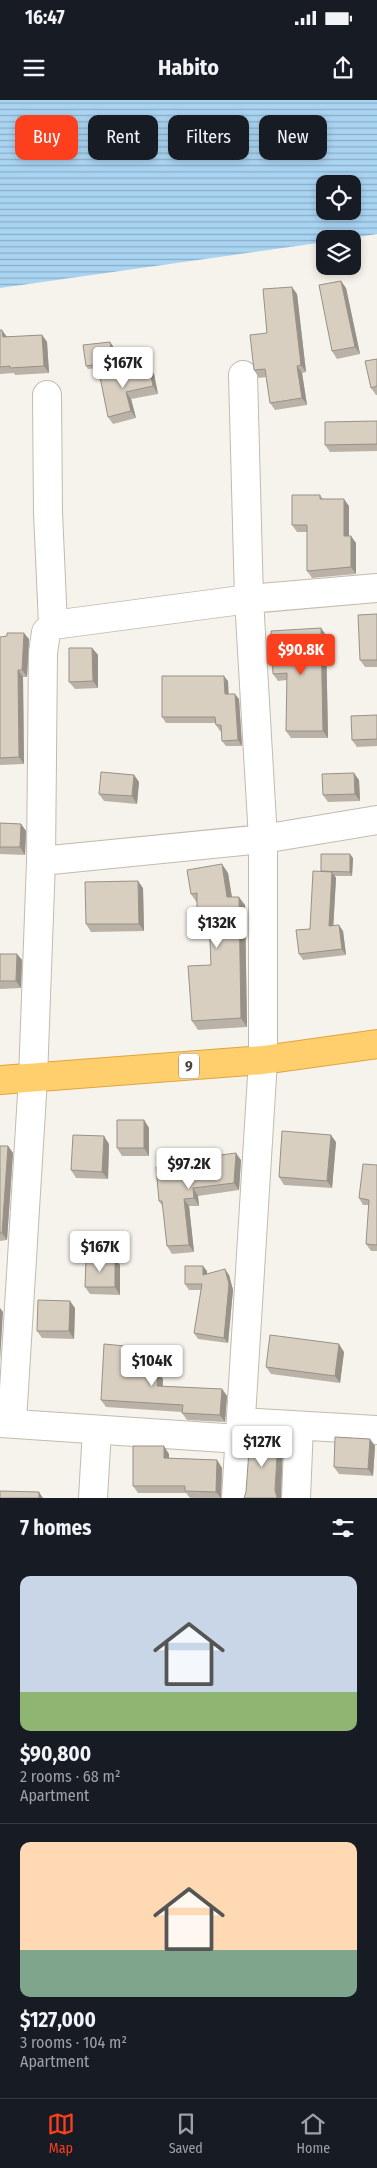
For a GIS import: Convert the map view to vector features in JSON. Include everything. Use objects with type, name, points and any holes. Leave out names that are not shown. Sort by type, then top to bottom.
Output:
[{"type":"highway","name":"9","points":[[0,1080],[262,1060],[377,1044]]},
{"type":"street","points":[[236,1498],[262,1060],[263,838],[249,599],[243,375]]},
{"type":"street","points":[[47,395],[48,512],[53,625]]},
{"type":"street","points":[[377,588],[249,599],[53,625],[46,632],[43,653],[41,861],[33,1078],[6,1422],[97,1430],[240,1430],[299,1426],[377,1430]]},
{"type":"street","points":[[41,861],[263,838],[377,820]]},
{"type":"street","points":[[296,1498],[299,1426]]},
{"type":"street","points":[[93,1498],[97,1430]]},
{"type":"water","points":[[0,100],[377,100],[377,234],[361,237],[361,230],[316,230],[316,243],[0,288]]},
{"type":"building","points":[[341,281],[355,347],[332,351],[319,285]]},
{"type":"building","points":[[292,287],[301,365],[297,366],[302,398],[270,403],[265,369],[254,370],[250,335],[267,333],[263,289]]},
{"type":"building","points":[[0,330],[2,330],[3,337],[42,335],[44,366],[0,367]]},
{"type":"building","points":[[110,342],[113,362],[86,366],[83,345]]},
{"type":"building","points":[[377,359],[377,386],[371,388],[365,361]]},
{"type":"building","points":[[149,367],[153,386],[126,392],[131,411],[108,417],[100,377]]},
{"type":"building","points":[[377,421],[377,444],[325,445],[325,422]]},
{"type":"building","points":[[292,495],[320,495],[320,499],[344,499],[344,536],[351,536],[351,567],[307,571],[307,525],[292,525]]},
{"type":"building","points":[[377,614],[377,660],[360,660],[358,615]]},
{"type":"building","points":[[321,628],[323,731],[286,731],[287,673],[273,674],[271,631]]},
{"type":"building","points":[[7,633],[24,633],[22,670],[18,670],[19,757],[0,758],[0,637],[7,636]]},
{"type":"building","points":[[69,648],[92,648],[93,681],[69,682]]},
{"type":"building","points":[[162,676],[224,676],[225,694],[235,694],[238,740],[222,741],[221,725],[216,725],[215,717],[162,717]]},
{"type":"building","points":[[377,715],[377,739],[352,740],[351,716]]},
{"type":"building","points":[[101,772],[134,775],[132,796],[99,794]]},
{"type":"building","points":[[354,773],[355,794],[323,795],[322,774]]},
{"type":"building","points":[[0,823],[21,824],[20,847],[0,847]]},
{"type":"building","points":[[321,854],[350,854],[350,872],[321,871]]},
{"type":"building","points":[[222,864],[227,897],[239,897],[241,1018],[192,1021],[188,966],[211,965],[209,917],[197,917],[197,893],[191,894],[187,870]]},
{"type":"building","points":[[313,871],[332,872],[329,926],[339,925],[342,949],[299,954],[296,930],[310,929]]},
{"type":"building","points":[[138,881],[139,924],[86,924],[85,882]]},
{"type":"building","points":[[0,954],[17,954],[16,981],[0,981]]},
{"type":"building","points":[[117,1120],[144,1120],[144,1148],[117,1148]]},
{"type":"building","points":[[282,1131],[331,1135],[327,1181],[279,1177]]},
{"type":"building","points":[[73,1135],[104,1136],[102,1172],[71,1170]]},
{"type":"building","points":[[0,1146],[8,1146],[2,1233],[0,1233]]},
{"type":"building","points":[[236,1153],[234,1183],[193,1188],[194,1198],[184,1199],[189,1245],[167,1246],[162,1201],[159,1201],[156,1167],[199,1164],[199,1158]]},
{"type":"building","points":[[363,1164],[377,1165],[377,1245],[366,1244],[369,1200],[359,1198]]},
{"type":"building","points":[[86,1258],[115,1258],[115,1287],[85,1287]]},
{"type":"building","points":[[185,1266],[203,1266],[203,1275],[225,1269],[229,1284],[224,1338],[194,1333],[202,1284],[185,1284]]},
{"type":"building","points":[[38,1300],[70,1301],[69,1331],[37,1331]]},
{"type":"building","points":[[270,1335],[339,1344],[335,1376],[266,1367]]},
{"type":"building","points":[[104,1344],[125,1346],[124,1371],[158,1372],[157,1386],[222,1389],[220,1415],[182,1413],[183,1405],[101,1400]]},
{"type":"building","points":[[250,1436],[278,1438],[275,1490],[277,1498],[244,1498]]},
{"type":"building","points":[[335,1437],[370,1439],[368,1469],[334,1467]]},
{"type":"building","points":[[133,1446],[164,1446],[164,1458],[217,1460],[216,1492],[185,1491],[185,1486],[133,1486]]},
{"type":"building","points":[[0,1491],[39,1492],[39,1498],[0,1498]]}]
